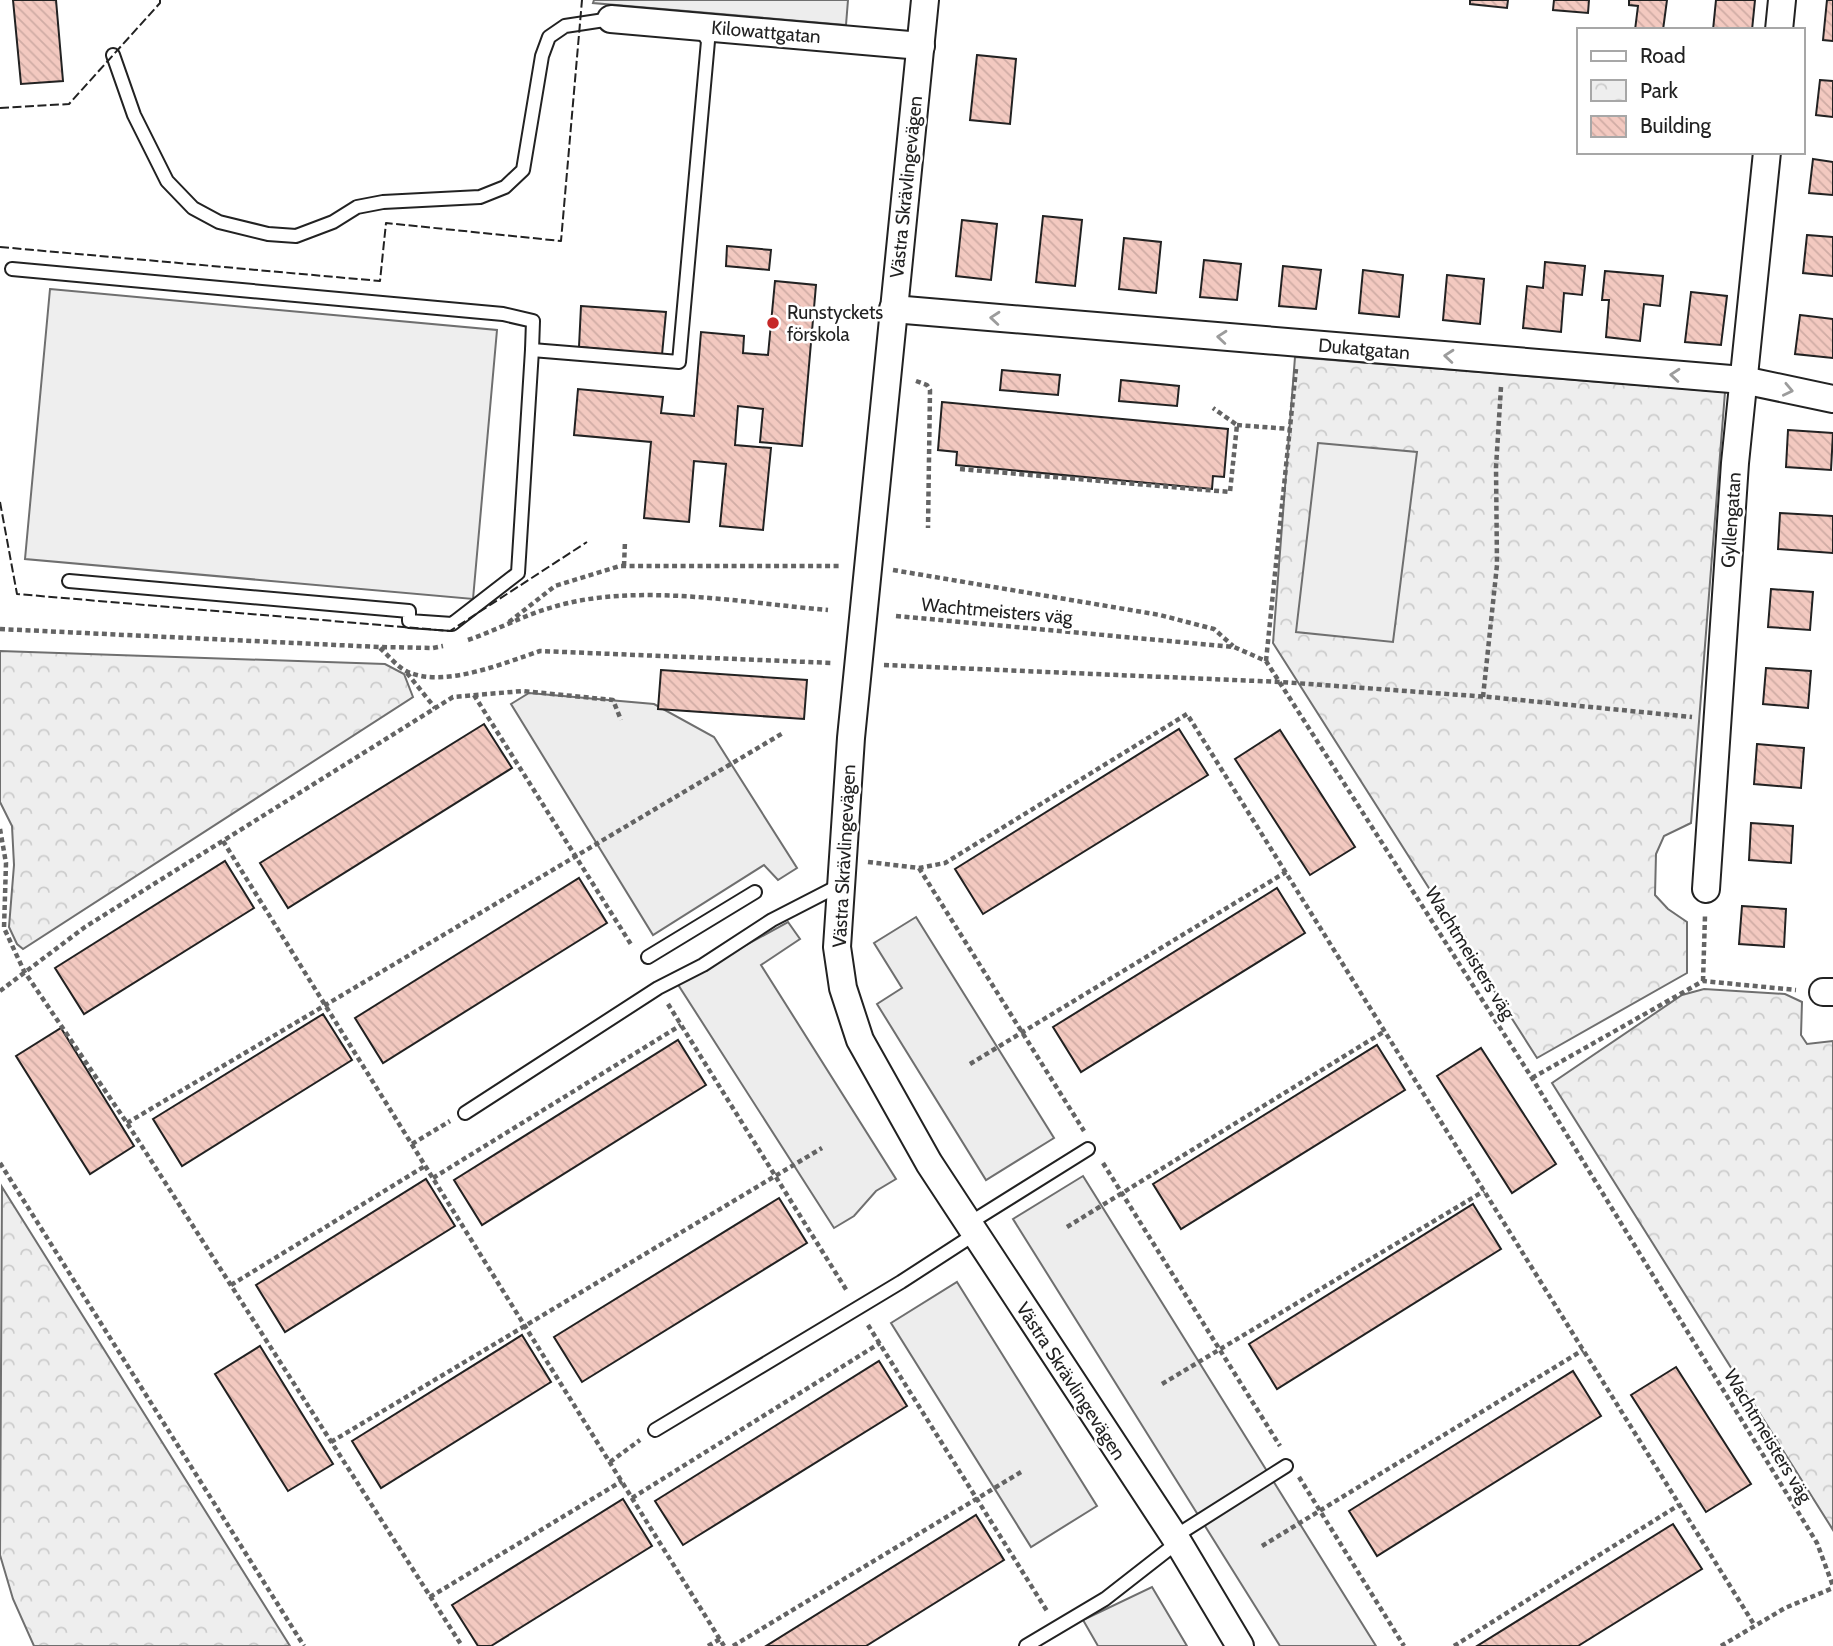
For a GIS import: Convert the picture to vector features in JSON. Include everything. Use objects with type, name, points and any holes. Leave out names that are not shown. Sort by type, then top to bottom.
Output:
[{"type":"street","name":"Västra Skrävlingevägen","points":[[925,0],[851,738],[837,947],[843,988],[860,1040],[929,1163],[1176,1540],[1240,1646]]},
{"type":"street","points":[[1779,28],[1782,0]]},
{"type":"street","name":"Kilowattgatan","points":[[611,19],[920,46]]},
{"type":"street","name":"Gyllengatan","points":[[1706,888],[1735,463],[1767,154]]},
{"type":"street","name":"Dukatgatan","points":[[892,309],[1743,380],[1833,399]]},
{"type":"lane","points":[[113,55],[134,115],[167,181],[193,208],[219,222],[268,234],[296,236],[333,222],[357,207],[383,202],[480,197],[505,187],[523,170],[542,56],[549,37],[565,26],[611,19]]},
{"type":"lane","points":[[532,350],[678,362],[709,41],[698,25]]},
{"type":"lane","points":[[12,269],[503,314],[533,321],[518,573],[452,624],[409,621],[409,611],[69,581]]},
{"type":"lane","points":[[465,1113],[658,988],[703,965],[842,872]]},
{"type":"lane","points":[[648,957],[755,892]]},
{"type":"lane","points":[[655,1430],[858,1308],[1088,1149]]},
{"type":"lane","points":[[1026,1646],[1105,1598],[1176,1540],[1285,1459]]},
{"type":"path","points":[[1266,661],[1298,343]]},
{"type":"path","points":[[1483,697],[1497,565],[1496,467],[1503,360]]},
{"type":"path","points":[[916,381],[927,385],[930,390],[928,528]]},
{"type":"path","points":[[1213,408],[1237,425],[1290,429]]},
{"type":"path","points":[[960,468],[1230,492],[1237,425]]},
{"type":"path","points":[[624,566],[625,541]]},
{"type":"path","points":[[506,624],[555,586],[624,566],[843,566]]},
{"type":"path","points":[[891,570],[1160,615],[1214,629],[1234,647]]},
{"type":"path","name":"Wachtmeisters väg","points":[[896,616],[1234,647],[1266,661],[1532,1078],[1817,1543],[1833,1587]]},
{"type":"path","points":[[379,648],[407,672],[435,708]]},
{"type":"path","points":[[407,672],[430,676],[460,675],[540,651],[834,663]]},
{"type":"path","points":[[883,665],[1281,682],[1483,697],[1717,720]]},
{"type":"path","points":[[0,991],[85,927],[453,697],[523,691],[613,700],[621,720]]},
{"type":"path","points":[[474,695],[1057,1627]]},
{"type":"path","points":[[842,872],[919,868],[945,863],[1187,714],[1755,1626]]},
{"type":"path","points":[[127,1123],[783,733]]},
{"type":"path","points":[[0,829],[6,863],[4,928],[24,971],[127,1123],[462,1646]]},
{"type":"path","points":[[223,841],[724,1646]]},
{"type":"path","points":[[919,868],[1086,1136]]},
{"type":"path","points":[[970,1064],[1286,872]]},
{"type":"path","points":[[1703,981],[1706,888]]},
{"type":"path","points":[[1532,1078],[1703,981],[1828,992]]},
{"type":"path","points":[[433,1178],[681,1025]]},
{"type":"path","points":[[1067,1227],[1384,1031]]},
{"type":"path","points":[[412,1144],[465,1113]]},
{"type":"path","points":[[331,1442],[822,1149]]},
{"type":"path","points":[[1101,1159],[1285,1459]]},
{"type":"path","points":[[0,1163],[304,1646]]},
{"type":"path","points":[[230,1285],[425,1166]]},
{"type":"path","points":[[1162,1384],[1484,1191]]},
{"type":"path","points":[[632,1498],[880,1343]]},
{"type":"path","points":[[1262,1546],[1583,1350]]},
{"type":"path","points":[[610,1462],[655,1430]]},
{"type":"path","points":[[733,1646],[1021,1472]]},
{"type":"path","points":[[1299,1476],[1404,1646]]},
{"type":"path","points":[[430,1597],[622,1481]]},
{"type":"path","points":[[1454,1646],[1679,1505]]},
{"type":"path","points":[[1721,1646],[1785,1608],[1833,1587]]},
{"type":"path","points":[[708,1646],[720,1639]]},
{"type":"green space","points":[[50,289],[497,330],[473,599],[25,559]]},
{"type":"green space","points":[[1295,357],[1725,392],[1691,823],[1664,836],[1656,854],[1655,895],[1668,909],[1687,922],[1687,973],[1537,1058],[1273,643]]},
{"type":"green space","points":[[1318,443],[1417,452],[1393,642],[1296,632]]},
{"type":"green space","points":[[0,651],[385,664],[404,674],[413,697],[23,949],[17,944],[9,927],[14,865],[12,826],[0,802]]},
{"type":"green space","points":[[1704,989],[1785,994],[1802,1002],[1801,1035],[1807,1044],[1833,1041],[1833,1530],[1552,1083],[1682,995]]},
{"type":"green space","points":[[2,1187],[290,1646],[34,1646],[13,1599],[0,1555]]},
{"type":"shaded area","points":[[594,0],[848,0],[846,25],[593,3]]},
{"type":"shaded area","points":[[529,693],[654,704],[714,737],[797,868],[778,880],[764,865],[653,935],[511,704]]},
{"type":"shaded area","points":[[916,917],[1054,1138],[986,1180],[877,1004],[902,988],[874,943]]},
{"type":"shaded area","points":[[788,922],[800,939],[761,965],[896,1179],[876,1191],[854,1216],[834,1228],[677,983]]},
{"type":"shaded area","points":[[1083,1176],[1376,1646],[1280,1646],[1013,1219]]},
{"type":"shaded area","points":[[957,1282],[1097,1506],[1031,1547],[891,1323]]},
{"type":"shaded area","points":[[1152,1587],[1187,1646],[1098,1646],[1083,1620]]},
{"type":"building","points":[[13,0],[56,0],[63,81],[21,84]]},
{"type":"building","points":[[1470,0],[1508,0],[1507,8],[1470,4]]},
{"type":"building","points":[[1554,0],[1589,0],[1588,13],[1553,10]]},
{"type":"building","points":[[1629,0],[1667,0],[1663,28],[1635,28],[1638,6],[1629,5]]},
{"type":"building","points":[[1716,0],[1755,0],[1752,28],[1713,28]]},
{"type":"building","points":[[1827,0],[1833,0],[1833,41],[1823,40]]},
{"type":"building","points":[[977,55],[1016,59],[1010,124],[970,120]]},
{"type":"building","points":[[1820,80],[1833,81],[1833,117],[1816,115]]},
{"type":"building","points":[[1813,159],[1833,162],[1833,195],[1809,193]]},
{"type":"building","points":[[1043,216],[1082,220],[1075,286],[1036,282]]},
{"type":"building","points":[[962,220],[997,224],[991,280],[956,276]]},
{"type":"building","points":[[1807,235],[1833,237],[1833,276],[1803,273]]},
{"type":"building","points":[[1124,238],[1161,242],[1156,293],[1119,289]]},
{"type":"building","points":[[727,246],[771,250],[769,270],[726,266]]},
{"type":"building","points":[[1204,260],[1241,264],[1237,300],[1200,297]]},
{"type":"building","points":[[1545,262],[1585,266],[1582,295],[1564,293],[1561,332],[1523,328],[1527,286],[1543,288]]},
{"type":"building","points":[[1283,266],[1321,270],[1316,309],[1279,306]]},
{"type":"building","points":[[1363,270],[1403,275],[1399,317],[1359,313]]},
{"type":"building","points":[[1605,271],[1663,276],[1660,306],[1644,304],[1640,341],[1606,337],[1609,300],[1602,300]]},
{"type":"building","points":[[1447,275],[1484,279],[1480,324],[1443,320]]},
{"type":"building","points":[[775,281],[816,285],[802,446],[760,442],[763,409],[738,406],[735,445],[771,448],[763,530],[720,526],[726,464],[694,461],[689,522],[644,518],[651,442],[574,435],[578,389],[663,397],[661,413],[694,416],[701,332],[744,336],[743,353],[768,355]]},
{"type":"building","points":[[1691,292],[1727,296],[1721,345],[1685,342]]},
{"type":"building","points":[[581,306],[666,312],[662,355],[579,347]]},
{"type":"building","points":[[1800,315],[1833,319],[1833,358],[1795,354]]},
{"type":"building","points":[[1002,370],[1060,375],[1058,395],[1000,390]]},
{"type":"building","points":[[1121,380],[1179,386],[1177,406],[1119,401]]},
{"type":"building","points":[[942,402],[1228,429],[1224,477],[1213,476],[1212,489],[956,465],[957,452],[938,450]]},
{"type":"building","points":[[1788,430],[1833,433],[1831,470],[1786,467]]},
{"type":"building","points":[[1780,513],[1833,516],[1833,553],[1778,549]]},
{"type":"building","points":[[1771,589],[1813,592],[1810,630],[1768,627]]},
{"type":"building","points":[[1766,668],[1811,671],[1808,708],[1763,704]]},
{"type":"building","points":[[661,670],[807,680],[804,719],[658,709]]},
{"type":"building","points":[[484,724],[512,768],[288,908],[260,863]]},
{"type":"building","points":[[1179,729],[1208,775],[983,914],[955,869]]},
{"type":"building","points":[[1280,730],[1355,847],[1310,875],[1235,759]]},
{"type":"building","points":[[1757,744],[1804,748],[1801,788],[1754,784]]},
{"type":"building","points":[[1751,823],[1793,826],[1791,863],[1749,860]]},
{"type":"building","points":[[225,861],[254,908],[84,1014],[55,968]]},
{"type":"building","points":[[579,878],[607,923],[383,1063],[355,1018]]},
{"type":"building","points":[[1277,888],[1305,933],[1081,1072],[1053,1027]]},
{"type":"building","points":[[1742,906],[1786,909],[1784,947],[1739,944]]},
{"type":"building","points":[[323,1014],[352,1060],[182,1166],[153,1119]]},
{"type":"building","points":[[61,1028],[134,1146],[90,1174],[16,1056]]},
{"type":"building","points":[[678,1040],[706,1085],[482,1225],[454,1180]]},
{"type":"building","points":[[1377,1045],[1405,1090],[1181,1229],[1153,1184]]},
{"type":"building","points":[[1481,1048],[1556,1164],[1512,1193],[1437,1076]]},
{"type":"building","points":[[426,1179],[455,1226],[285,1332],[256,1285]]},
{"type":"building","points":[[779,1198],[807,1243],[582,1382],[554,1337]]},
{"type":"building","points":[[1473,1204],[1501,1249],[1277,1389],[1249,1344]]},
{"type":"building","points":[[522,1335],[551,1382],[381,1488],[352,1441]]},
{"type":"building","points":[[260,1346],[333,1464],[288,1491],[215,1374]]},
{"type":"building","points":[[879,1361],[907,1406],[683,1545],[655,1501]]},
{"type":"building","points":[[1676,1367],[1751,1484],[1706,1512],[1631,1395]]},
{"type":"building","points":[[1573,1371],[1601,1416],[1377,1556],[1349,1511]]},
{"type":"building","points":[[623,1499],[652,1546],[491,1646],[478,1646],[452,1605]]},
{"type":"building","points":[[976,1515],[1004,1560],[866,1646],[766,1646]]},
{"type":"building","points":[[1673,1524],[1702,1569],[1578,1646],[1477,1646]]},
{"type":"fence","points":[[0,108],[69,104],[160,0]]},
{"type":"fence","points":[[0,247],[380,281],[386,223],[561,241],[582,0]]},
{"type":"fence","points":[[0,502],[17,594],[450,631],[587,542]]},
{"type":"place","name":"Runstyckets förskola","points":[[773,323]]}]
